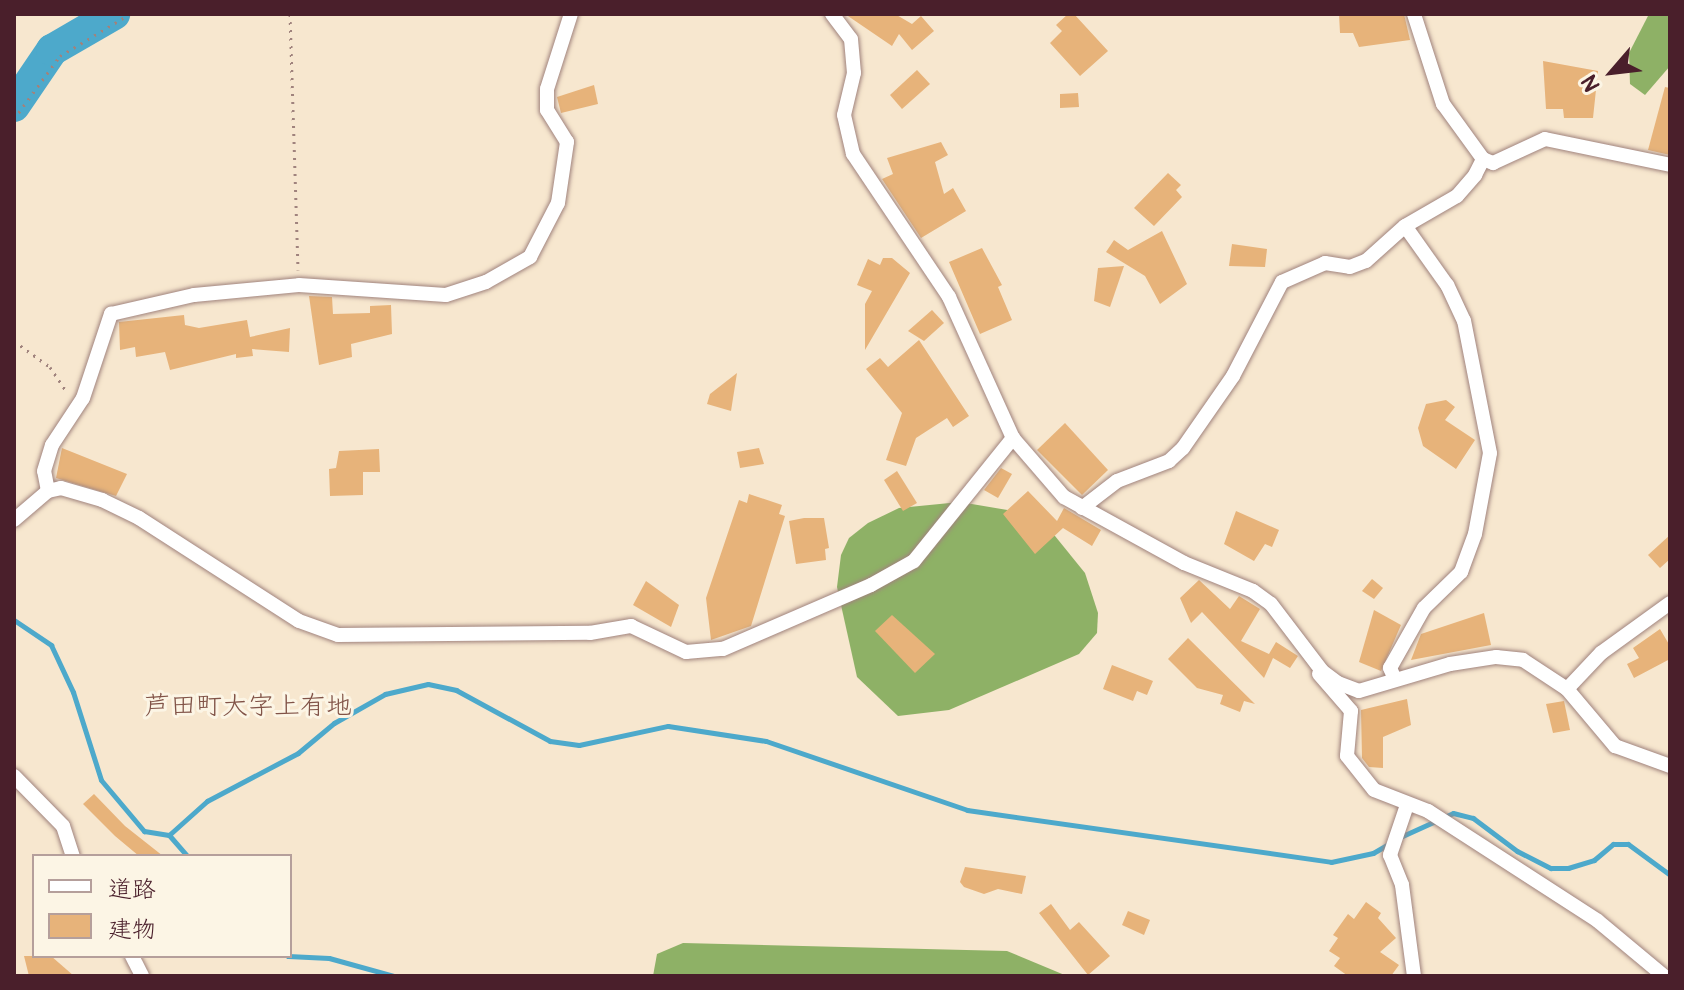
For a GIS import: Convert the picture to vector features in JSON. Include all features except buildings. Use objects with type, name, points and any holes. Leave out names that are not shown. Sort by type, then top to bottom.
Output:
[{"type":"street","points":[[48,491],[44,471],[52,445],[72,416],[101,354],[111,314],[194,295],[299,285],[446,295],[486,282],[530,257],[558,203],[567,142],[547,110],[547,89],[571,14]]},
{"type":"street","points":[[832,14],[851,39],[854,73],[844,115],[853,154],[949,297],[1013,438],[1064,497],[1184,563],[1253,591],[1271,604],[1322,671],[1359,691],[1394,677],[1496,657],[1543,669],[1567,689],[1615,746],[1670,766]]},
{"type":"street","points":[[1414,14],[1443,104],[1483,159],[1493,163],[1545,139],[1670,165]]},
{"type":"street","points":[[1082,508],[1117,481],[1169,461],[1183,448],[1233,376],[1282,282],[1314,265],[1350,267],[1366,261],[1405,226],[1457,196],[1483,159]]},
{"type":"street","points":[[1394,677],[1390,668],[1424,608],[1461,572],[1475,534],[1490,453],[1464,321],[1447,285],[1405,226]]},
{"type":"street","points":[[14,520],[48,491],[61,488],[139,518],[299,621],[338,635],[590,633],[631,626],[686,652],[723,649],[871,585],[914,561],[1013,438]]},
{"type":"street","points":[[1567,689],[1601,653],[1670,603]]},
{"type":"street","points":[[1322,671],[1318,675],[1351,711],[1347,756],[1356,774],[1388,800],[1428,811],[1598,921],[1664,976]]},
{"type":"street","points":[[14,776],[63,826],[72,854]]},
{"type":"street","points":[[1407,805],[1390,855],[1402,885],[1414,976]]},
{"type":"street","points":[[133,958],[142,976]]},
{"type":"path","points":[[14,119],[60,56],[130,14]]},
{"type":"path","points":[[290,14],[299,285]]},
{"type":"path","points":[[14,341],[50,367],[66,390],[72,416]]},
{"type":"green space","points":[[1649,14],[1670,14],[1670,66],[1645,95],[1630,84],[1629,53]]},
{"type":"green space","points":[[960,502],[1025,513],[1055,536],[1085,573],[1098,613],[1097,633],[1079,654],[949,710],[898,716],[857,677],[837,587],[841,555],[849,538],[868,523],[899,508]]},
{"type":"green space","points":[[683,943],[1007,951],[1067,976],[653,976],[657,954]]},
{"type":"waterway","points":[[14,106],[52,50],[114,14]]},
{"type":"waterway","points":[[14,620],[51,645],[73,692],[101,780],[144,831],[169,835],[185,854]]},
{"type":"waterway","points":[[169,835],[207,801],[298,753],[334,723],[385,694],[428,684],[456,690],[550,741],[579,745],[668,726],[766,741],[967,810],[1331,862],[1373,853],[1390,843]]},
{"type":"waterway","points":[[1398,838],[1453,813],[1473,818],[1517,851],[1551,868],[1568,868],[1594,860],[1613,844],[1628,844],[1670,875]]},
{"type":"waterway","points":[[292,956],[329,958],[394,976]]},
{"type":"district","name":"芦田町大字上有地","points":[[248,707]]}]
